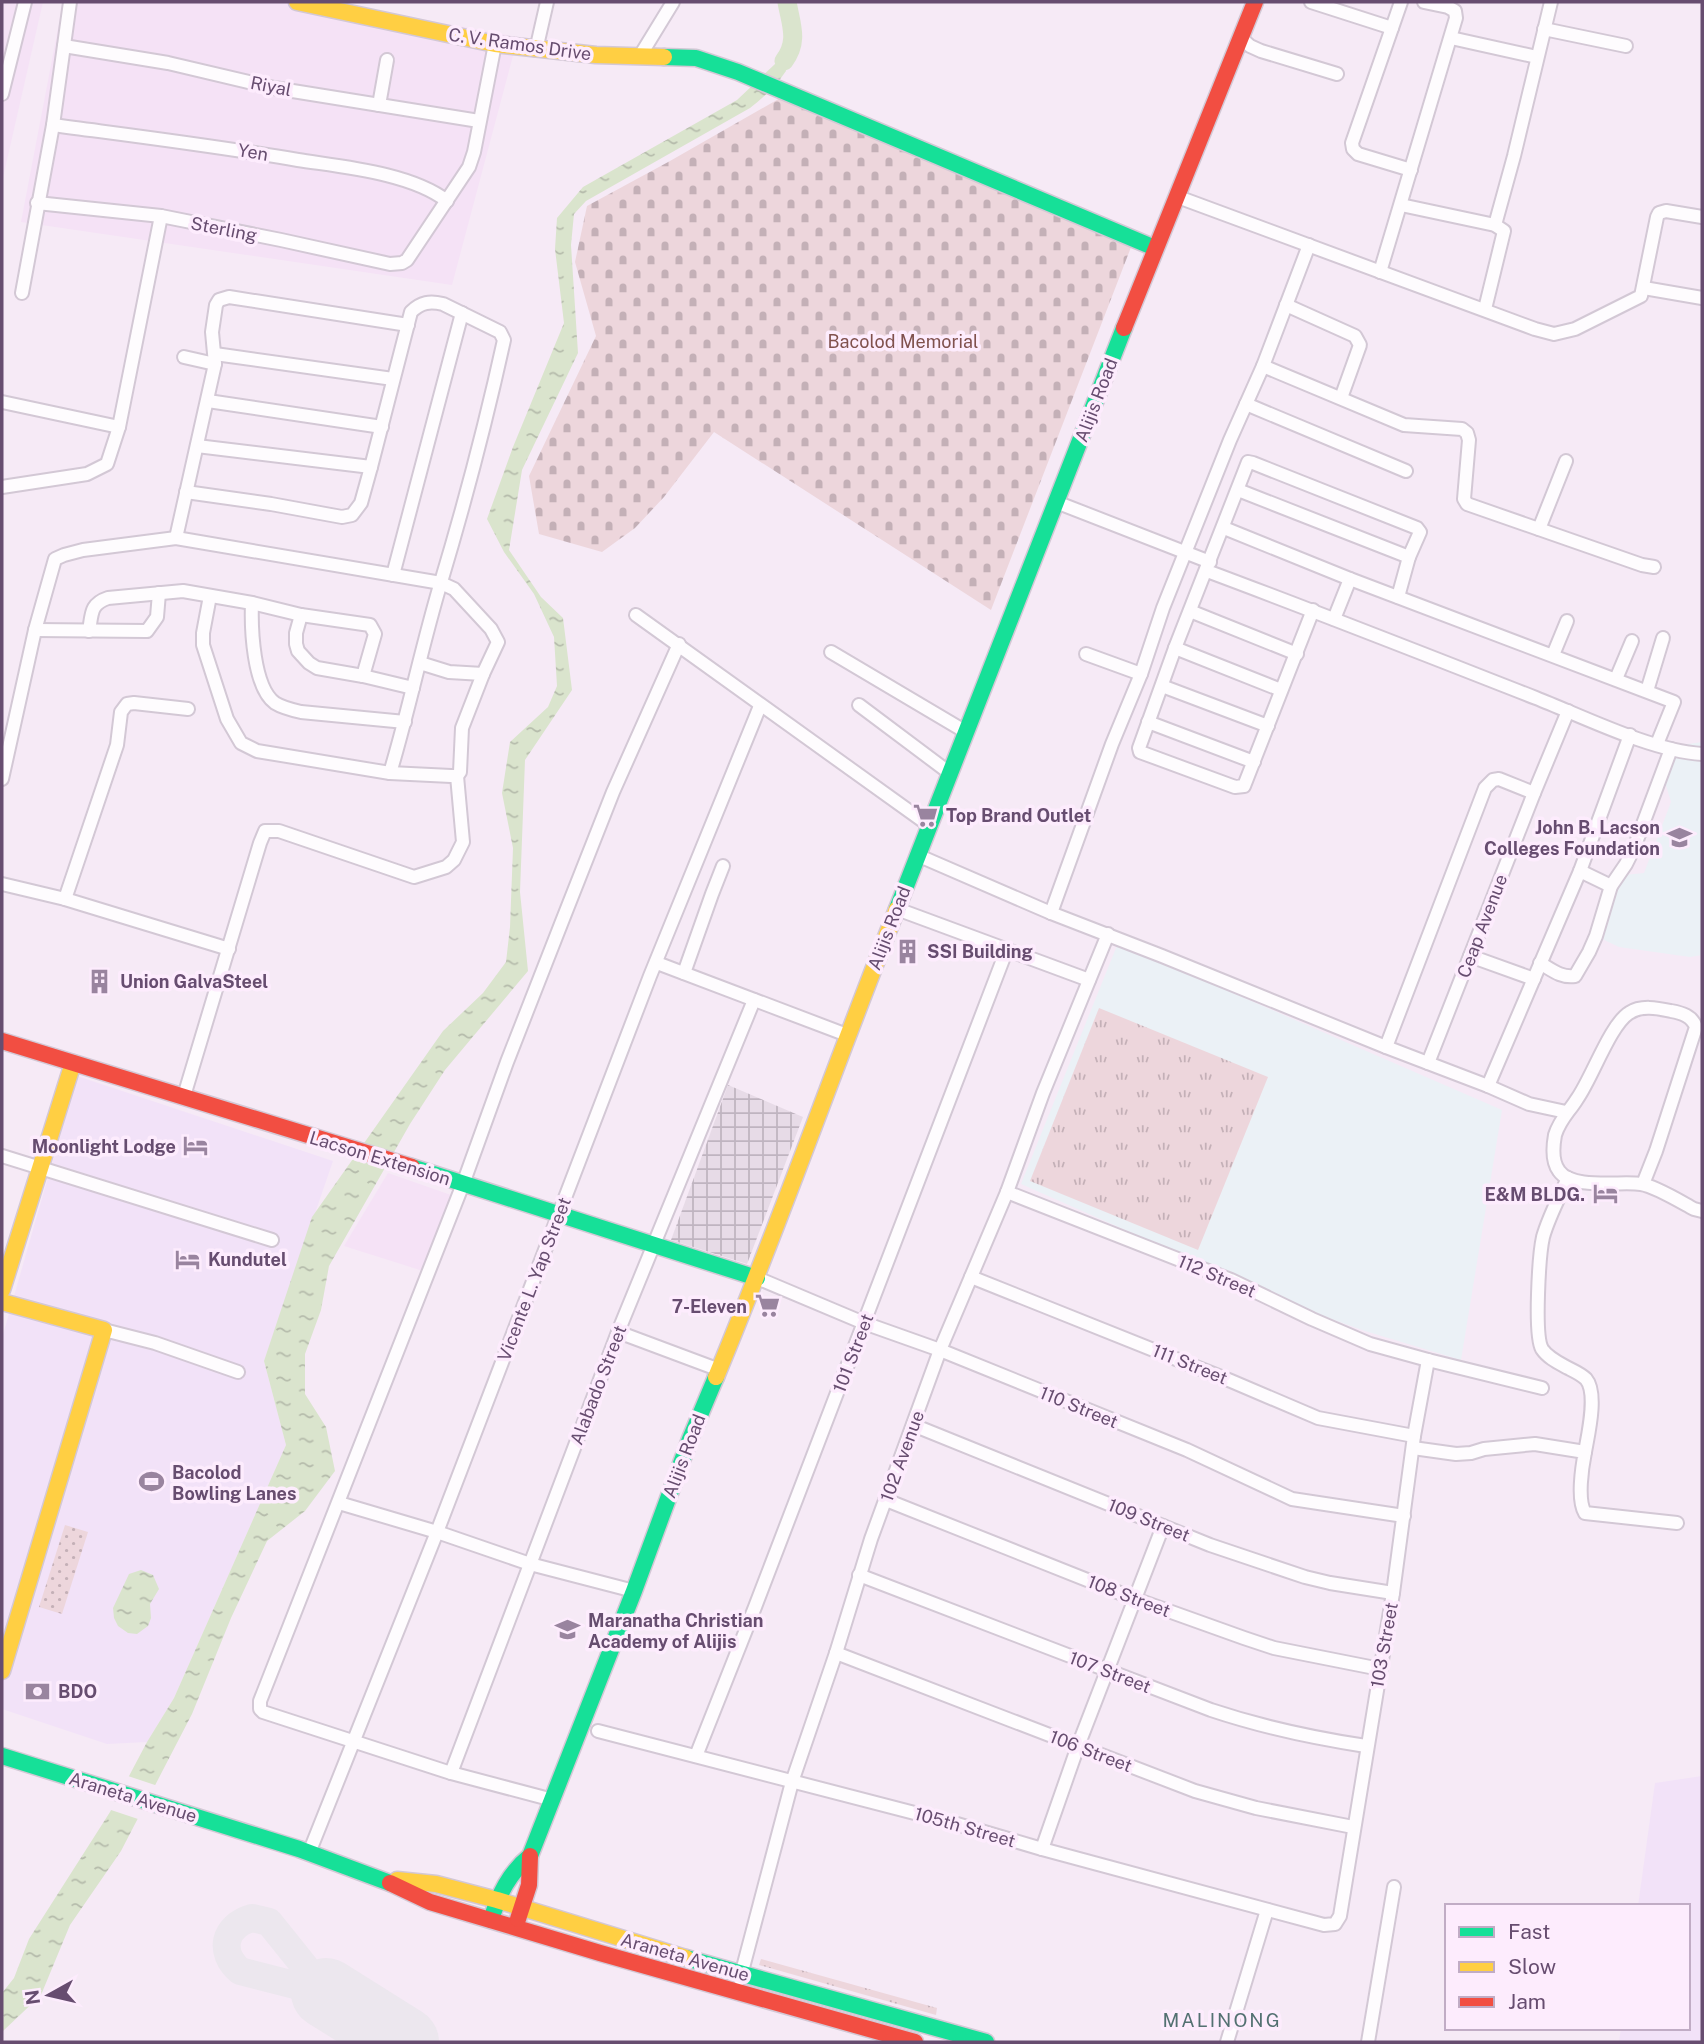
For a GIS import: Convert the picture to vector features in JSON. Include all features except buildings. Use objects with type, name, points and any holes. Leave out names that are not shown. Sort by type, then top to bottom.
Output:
[{"type":"main road","name":"C. V. Ramos Drive","points":[[297,2],[343,6],[495,44],[536,50],[696,58],[794,95],[1156,248]]},
{"type":"main road","name":"Alijis Road","points":[[516,1928],[529,1885],[530,1856],[634,1591],[690,1439],[757,1278],[847,1035],[1255,2]]},
{"type":"main road","name":"Lacson Extension","points":[[2,1041],[354,1149],[757,1278]]},
{"type":"main road","points":[[2,1290],[73,1063]]},
{"type":"main road","points":[[2,1302],[104,1330],[2,1671]]},
{"type":"main road","name":"Araneta Avenue","points":[[2,1756],[309,1853],[383,1879],[430,1902],[915,2042]]},
{"type":"main road","name":"Alijis Road","points":[[491,1920],[497,1899],[510,1875],[530,1856]]},
{"type":"main road","name":"Araneta Avenue","points":[[383,1879],[436,1884],[497,1899],[595,1932],[986,2042]]},
{"type":"street","points":[[2,94],[25,2]]},
{"type":"street","points":[[22,293],[53,125],[70,2]]},
{"type":"street","points":[[536,50],[547,2]]},
{"type":"street","points":[[640,56],[673,2]]},
{"type":"street","points":[[1311,2],[1392,28]]},
{"type":"street","points":[[1401,2],[1352,143],[1358,154],[1411,170]]},
{"type":"street","points":[[1380,272],[1456,18],[1455,11],[1448,7],[1424,2]]},
{"type":"street","points":[[1495,225],[1551,2]]},
{"type":"street","points":[[1544,30],[1626,46]]},
{"type":"street","points":[[1241,38],[1261,51],[1337,74]]},
{"type":"street","points":[[1451,38],[1537,57]]},
{"type":"street","points":[[447,201],[463,180],[474,152],[495,44]]},
{"type":"street","name":"Riyal","points":[[64,46],[167,63],[274,88],[479,121]]},
{"type":"street","points":[[379,105],[387,60]]},
{"type":"street","name":"Yen","points":[[53,125],[233,149],[370,173],[420,185],[447,201]]},
{"type":"street","points":[[1178,197],[1554,334],[1576,329],[1641,296],[1659,213],[1666,211],[1702,217]]},
{"type":"street","name":"Sterling","points":[[37,203],[160,216],[390,264],[407,260],[447,201]]},
{"type":"street","points":[[1401,205],[1495,225],[1504,231],[1485,309]]},
{"type":"street","points":[[2,486],[87,474],[107,464],[119,428],[160,216]]},
{"type":"street","points":[[1051,913],[1163,608],[1230,440],[1263,366],[1309,245]]},
{"type":"street","points":[[1644,288],[1702,298]]},
{"type":"street","points":[[176,538],[208,401],[215,359],[212,332],[216,305],[223,298],[408,325]]},
{"type":"street","points":[[186,492],[342,517],[352,515],[361,503],[372,467],[411,312],[425,303],[443,304],[497,328],[503,335],[485,427],[390,773]]},
{"type":"street","points":[[1286,305],[1356,336],[1359,340],[1360,345],[1340,398]]},
{"type":"street","points":[[393,575],[462,313]]},
{"type":"street","points":[[184,357],[393,380]]},
{"type":"street","points":[[1263,366],[1404,425],[1462,429],[1469,440],[1464,499],[1473,507],[1654,567]]},
{"type":"street","points":[[208,401],[382,427]]},
{"type":"street","points":[[2,402],[119,428]]},
{"type":"street","points":[[1246,404],[1406,471]]},
{"type":"street","points":[[197,446],[372,467]]},
{"type":"street","points":[[1539,529],[1566,461]]},
{"type":"street","points":[[1313,610],[1244,786],[1235,788],[1140,752],[1139,748],[1175,648],[1248,462],[1417,528],[1419,537],[1409,557],[1398,597]]},
{"type":"street","points":[[1238,490],[1409,557]]},
{"type":"street","points":[[1056,502],[1186,553],[1208,567],[1334,619],[1630,736],[1671,749],[1702,754]]},
{"type":"street","points":[[1224,528],[1350,579],[1674,702],[1657,744]]},
{"type":"street","points":[[2,779],[35,630],[55,559],[58,557],[83,550],[176,538],[441,583],[454,589],[496,636],[498,642],[463,728],[460,772],[457,776],[463,842],[461,850],[446,867],[414,877],[279,831],[265,831],[184,1096]]},
{"type":"street","points":[[1334,619],[1350,579]]},
{"type":"street","points":[[89,631],[94,607],[99,601],[183,591],[301,615],[370,625],[375,634],[363,676]]},
{"type":"street","points":[[35,630],[147,631],[157,617],[159,593]]},
{"type":"street","points":[[209,596],[203,633],[204,645],[227,719],[241,743],[257,751],[390,773],[457,776]]},
{"type":"street","points":[[252,603],[252,636],[256,661],[273,702],[301,712],[405,722]]},
{"type":"street","points":[[1190,611],[1297,654]]},
{"type":"street","points":[[301,615],[296,638],[298,651],[317,668],[413,688]]},
{"type":"street","points":[[636,615],[930,826]]},
{"type":"street","points":[[1553,655],[1567,621]]},
{"type":"street","points":[[1647,691],[1663,638]]},
{"type":"street","points":[[1616,679],[1632,641]]},
{"type":"street","points":[[553,1800],[451,1773],[354,1742],[263,1712],[259,1706],[613,792],[679,644]]},
{"type":"street","points":[[1175,648],[1281,690]]},
{"type":"street","points":[[831,652],[966,732]]},
{"type":"street","points":[[1086,654],[1141,674]]},
{"type":"street","points":[[420,663],[449,672],[483,674]]},
{"type":"street","points":[[1162,687],[1268,726]]},
{"type":"street","points":[[65,899],[117,745],[121,712],[127,704],[134,703],[188,709]]},
{"type":"street","points":[[859,705],[951,774]]},
{"type":"street","name":"Vicente L. Yap Street","points":[[309,1853],[760,706]]},
{"type":"street","name":"Ceap Avenue","points":[[1427,1063],[1568,711]]},
{"type":"street","points":[[1148,722],[1254,762]]},
{"type":"street","points":[[1488,1086],[1580,870],[1630,736]]},
{"type":"street","points":[[1540,963],[1560,975],[1575,976],[1596,936],[1611,886],[1634,848],[1671,749]]},
{"type":"street","points":[[1386,1047],[1485,788],[1493,780],[1499,779],[1534,793]]},
{"type":"street","points":[[918,855],[1051,913],[1529,1104],[1566,1112]]},
{"type":"street","points":[[684,973],[723,866]]},
{"type":"street","points":[[1580,870],[1611,886]]},
{"type":"street","points":[[2,884],[65,899],[229,949]]},
{"type":"street","points":[[897,909],[1089,980]]},
{"type":"street","name":"102 Avenue","points":[[736,1992],[792,1782],[859,1576],[940,1350],[1108,934]]},
{"type":"street","name":"101 Street","points":[[696,1756],[1007,949]]},
{"type":"street","points":[[1470,956],[1534,979]]},
{"type":"street","points":[[657,963],[847,1035]]},
{"type":"street","name":"Alabado Street","points":[[451,1773],[618,1332],[754,1000]]},
{"type":"street","points":[[1643,1184],[1696,1027],[1694,1021],[1685,1015],[1655,1008],[1643,1008],[1627,1014],[1617,1026],[1577,1100],[1566,1112],[1556,1132],[1553,1144],[1555,1159],[1559,1172],[1568,1178],[1607,1185],[1643,1184],[1702,1211]]},
{"type":"street","points":[[2,1156],[272,1240]]},
{"type":"street","points":[[1568,1178],[1548,1220],[1542,1240],[1538,1323],[1542,1348],[1549,1356],[1587,1380],[1591,1387],[1592,1398],[1582,1468],[1582,1507],[1585,1513],[1677,1523]]},
{"type":"street","name":"112 Street","points":[[1006,1192],[1231,1280],[1370,1344],[1542,1388]]},
{"type":"street","name":"111 Street","points":[[971,1277],[1318,1418],[1456,1454],[1535,1444],[1585,1452]]},
{"type":"street","name":"110 Street","points":[[757,1278],[1187,1450],[1292,1499],[1404,1516]]},
{"type":"street","points":[[104,1330],[155,1343],[238,1372]]},
{"type":"street","points":[[618,1332],[718,1369]]},
{"type":"street","name":"103 Street","points":[[1331,1925],[1337,1923],[1339,1916],[1393,1593],[1428,1360]]},
{"type":"street","name":"109 Street","points":[[913,1424],[1258,1562],[1330,1583],[1393,1593]]},
{"type":"street","name":"108 Street","points":[[886,1500],[1135,1599],[1274,1648],[1380,1669]]},
{"type":"street","points":[[339,1503],[437,1532],[530,1564],[634,1591]]},
{"type":"street","points":[[1042,1849],[1078,1746],[1163,1526]]},
{"type":"street","name":"107 Street","points":[[859,1576],[1251,1723],[1366,1745]]},
{"type":"street","name":"106 Street","points":[[836,1653],[1228,1802],[1353,1826]]},
{"type":"street","name":"105th Street","points":[[598,1731],[1331,1925]]},
{"type":"street","points":[[1368,2042],[1394,1887]]},
{"type":"street","points":[[1227,2042],[1267,1910]]},
{"type":"shaded area","points":[[2,2],[43,2],[2,182]]},
{"type":"shaded area","points":[[63,2],[330,2],[518,37],[452,285],[21,222]]},
{"type":"shaded area","name":"John B. Lacson Colleges Foundation","points":[[1702,742],[1702,955],[1690,957],[1619,947],[1600,938],[1612,909],[1614,876],[1644,873],[1671,802],[1662,772],[1674,746]]},
{"type":"shaded area","points":[[1118,943],[1502,1110],[1461,1360],[1309,1311],[1021,1184]]},
{"type":"shaded area","points":[[77,1076],[333,1161],[264,1361],[286,1445],[174,1698],[147,1742],[107,1744],[2,1709],[2,1338]]},
{"type":"shaded area","points":[[728,1085],[803,1117],[747,1264],[671,1240]]},
{"type":"shaded area","points":[[388,1173],[451,1195],[423,1271],[344,1246]]},
{"type":"shaded area","points":[[1702,1776],[1702,2042],[1619,2042],[1621,2030],[1690,2030],[1690,1904],[1638,1904],[1655,1783]]},
{"type":"green space","name":"Bacolod Memorial","points":[[782,97],[1133,242],[991,610],[714,432],[664,497],[635,528],[602,552],[539,534],[529,476],[596,336],[575,262],[587,206]]},
{"type":"green space","points":[[1099,1008],[1268,1077],[1198,1250],[1030,1181]]},
{"type":"green space","points":[[65,1525],[88,1532],[62,1614],[39,1607]]},
{"type":"green space","points":[[761,1959],[937,2008],[936,2015],[759,1965]]},
{"type":"water","points":[[784,61],[786,71],[750,108],[586,201],[574,214],[571,245],[578,353],[522,470],[509,550],[541,597],[563,618],[572,690],[525,760],[520,892],[528,971],[445,1070],[410,1124],[329,1266],[321,1310],[305,1354],[305,1394],[326,1427],[335,1471],[305,1511],[267,1541],[231,1618],[192,1714],[121,1851],[70,1925],[41,1995],[2,2032],[2,1993],[14,1978],[29,1939],[110,1812],[174,1698],[286,1445],[264,1361],[312,1217],[443,1031],[483,993],[506,962],[513,848],[502,793],[510,742],[548,707],[557,686],[554,637],[534,594],[504,552],[487,519],[513,447],[564,323],[555,249],[557,218],[583,187],[737,100],[775,64]]},
{"type":"water","points":[[141,1570],[153,1575],[159,1589],[150,1604],[151,1618],[148,1626],[137,1634],[128,1633],[118,1626],[113,1608],[129,1574]]},
{"type":"pier","points":[[125,1775],[158,1786],[141,1820],[108,1809]]},
{"type":"waterway","points":[[784,61],[793,40],[787,2]]},
{"type":"taxiway","points":[[252,1918],[269,1922],[326,1993],[240,1971],[233,1964],[227,1940],[235,1927],[252,1918]]},
{"type":"runway","points":[[326,1993],[404,2042]]},
{"type":"traffic: fast","points":[[664,57],[696,58],[738,72],[1155,248]]},
{"type":"traffic: fast","points":[[897,909],[1124,328]]},
{"type":"traffic: fast","points":[[412,1167],[757,1278]]},
{"type":"traffic: fast","points":[[491,1920],[506,1885],[530,1856],[716,1377]]},
{"type":"traffic: fast","points":[[2,1756],[299,1849],[390,1883]]},
{"type":"traffic: fast","points":[[686,1958],[986,2042]]},
{"type":"traffic: slow","points":[[297,2],[495,44],[596,55],[664,57]]},
{"type":"traffic: slow","points":[[716,1377],[897,909]]},
{"type":"traffic: slow","points":[[2,1290],[73,1063]]},
{"type":"traffic: slow","points":[[2,1302],[104,1330],[2,1671]]},
{"type":"traffic: slow","points":[[397,1880],[436,1884],[497,1900],[686,1958]]},
{"type":"traffic: jam","points":[[1124,328],[1255,2]]},
{"type":"traffic: jam","points":[[2,1041],[412,1167]]},
{"type":"traffic: jam","points":[[518,1919],[529,1885],[530,1856]]},
{"type":"traffic: jam","points":[[390,1883],[430,1902],[915,2042]]},
{"type":"place","name":"Top Brand Outlet","points":[[926,815]]},
{"type":"place","name":"John B. Lacson Colleges Foundation","points":[[1680,837]]},
{"type":"place","name":"SSI Building","points":[[907,951]]},
{"type":"place","name":"Union GalvaSteel","points":[[100,981]]},
{"type":"place","name":"Moonlight Lodge","points":[[196,1146]]},
{"type":"place","name":"E&M BLDG.","points":[[1605,1194]]},
{"type":"place","name":"Kundutel","points":[[188,1259]]},
{"type":"place","name":"7-Eleven","points":[[767,1306]]},
{"type":"place","name":"Bacolod Bowling Lanes","points":[[152,1482]]},
{"type":"place","name":"Maranatha Christian Academy of Alijis","points":[[568,1630]]},
{"type":"place","name":"BDO","points":[[38,1691]]},
{"type":"district","name":"MALINONG","points":[[1222,2020]]}]
